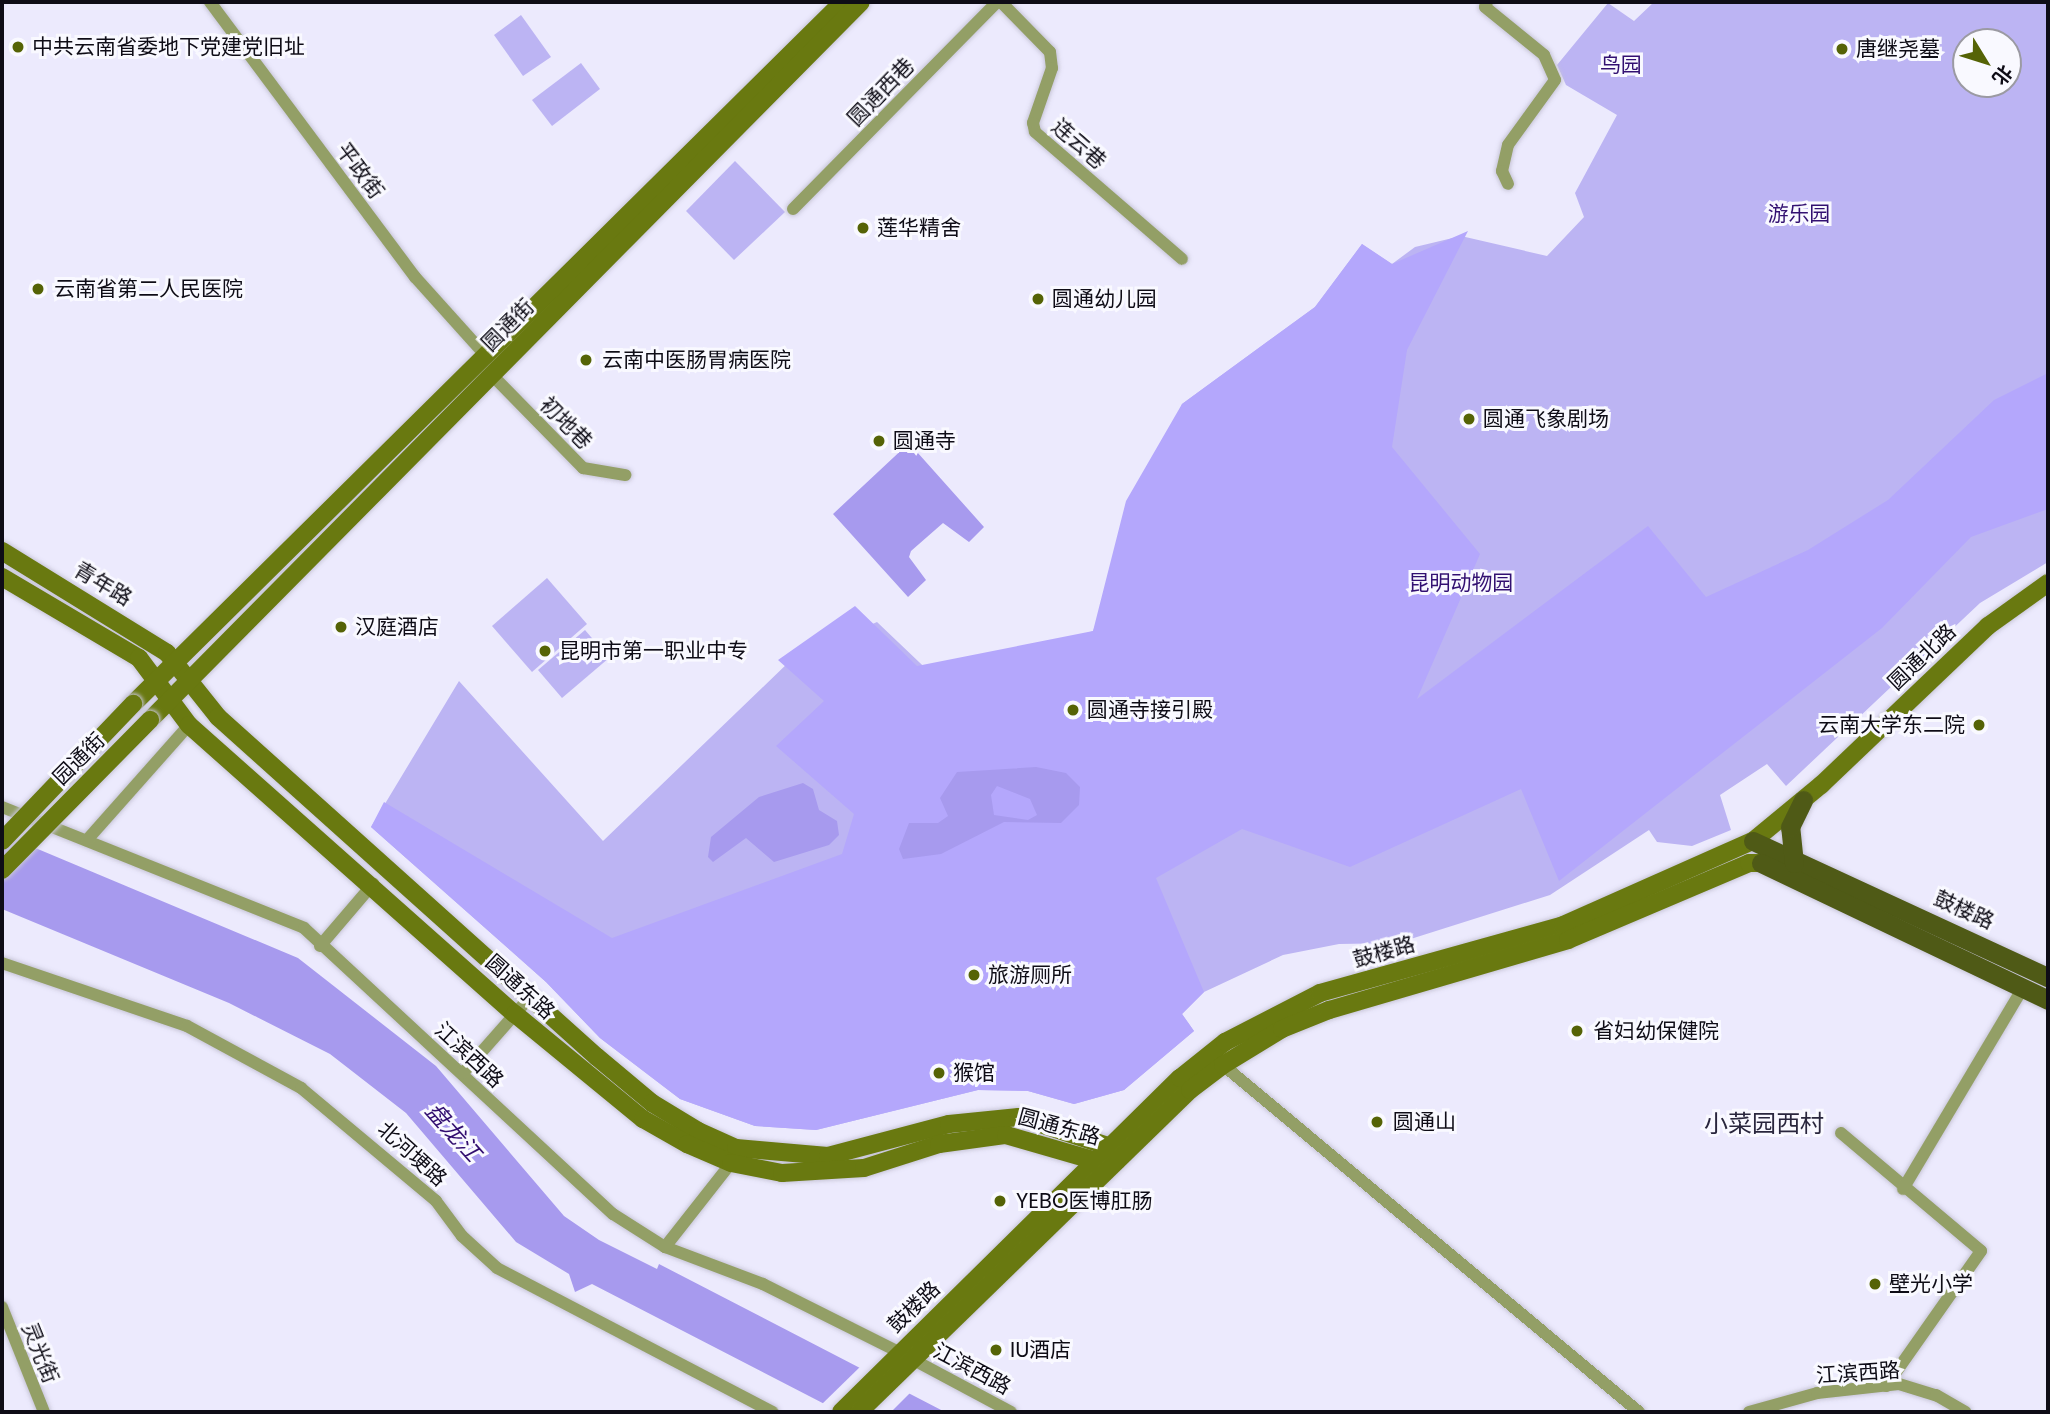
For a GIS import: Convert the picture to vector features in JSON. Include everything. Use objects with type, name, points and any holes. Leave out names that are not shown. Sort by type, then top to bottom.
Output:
[{"type":"main road","name":"圆通街","points":[[189,681],[489,365],[843,2]]},
{"type":"main road","name":"圆通街","points":[[176,663],[489,365],[861,2]]},
{"type":"main road","name":"青年路","points":[[2,551],[152,640],[176,663]]},
{"type":"main road","points":[[2,577],[139,659],[159,678]]},
{"type":"main road","name":"圆通北路","points":[[1758,853],[1803,800],[1988,626],[2048,583]]},
{"type":"main road","name":"园通街","points":[[2,841],[176,663]]},
{"type":"main road","name":"圆通东路","points":[[176,663],[218,718],[652,1103],[736,1148],[828,1156],[960,1122],[1019,1117],[1114,1154]]},
{"type":"main road","name":"圆通东路","points":[[159,678],[189,725],[373,884],[515,1014],[643,1119],[731,1163],[782,1173],[864,1168],[939,1144],[1006,1135],[1095,1164],[1114,1154]]},
{"type":"main road","name":"园通街","points":[[2,870],[189,681]]},
{"type":"main road","points":[[1803,800],[1790,827],[1791,855],[1809,883]]},
{"type":"main road","name":"鼓楼路","points":[[1758,853],[1809,883],[2048,1000]]},
{"type":"main road","name":"鼓楼路","points":[[1114,1154],[1223,1065],[1282,1029],[1329,1010],[1568,940],[1758,853]]},
{"type":"main road","name":"鼓楼路","points":[[907,1356],[1114,1154],[1199,1061],[1273,1013],[1320,993],[1563,925],[1758,853],[1791,855],[2023,962]]},
{"type":"main road","points":[[2023,962],[2048,967]]},
{"type":"main road","points":[[2023,962],[2048,975]]},
{"type":"main road","name":"鼓楼路","points":[[841,1412],[888,1375],[1095,1164]]},
{"type":"main road","name":"鼓楼路","points":[[859,1412],[888,1375]]},
{"type":"street","name":"平政街","points":[[210,2],[415,277],[489,365]]},
{"type":"street","name":"圆通西巷","points":[[793,209],[999,2]]},
{"type":"street","name":"连云巷","points":[[999,2],[1050,52],[1052,68],[1033,123],[1035,132],[1182,258]]},
{"type":"street","points":[[1486,2],[1485,7],[1544,55],[1555,80],[1508,145],[1502,171],[1508,184]]},
{"type":"street","name":"初地巷","points":[[489,365],[583,468],[625,475]]},
{"type":"street","points":[[87,841],[189,725]]},
{"type":"street","name":"江滨西路","points":[[2,807],[304,928],[320,946],[463,1073],[559,1169],[613,1214],[665,1247],[763,1284],[1011,1412]]},
{"type":"street","points":[[320,946],[373,884]]},
{"type":"street","name":"北河埂路","points":[[2,963],[187,1026],[301,1088],[436,1201],[462,1236],[498,1268],[773,1412]]},
{"type":"street","points":[[1903,1188],[2022,988]]},
{"type":"street","points":[[463,1073],[530,997]]},
{"type":"street","points":[[1223,1065],[1639,1412]]},
{"type":"street","points":[[1841,1133],[1981,1251],[1886,1386]]},
{"type":"street","points":[[665,1247],[731,1163]]},
{"type":"street","name":"灵光街","points":[[2,1307],[41,1410]]},
{"type":"street","name":"江滨西路","points":[[1749,1412],[1817,1393],[1886,1386],[1936,1395],[1966,1412]]},
{"type":"green space","name":"昆明动物园","points":[[1654,2],[2048,2],[2048,562],[1980,603],[1786,786],[1767,764],[1720,795],[1731,830],[1692,846],[1657,842],[1649,830],[1550,895],[1398,943],[1339,944],[1283,955],[1204,992],[1182,1014],[1194,1031],[1124,1090],[1074,1104],[1028,1091],[978,1090],[816,1130],[755,1126],[680,1099],[600,1038],[546,982],[371,827],[459,681],[603,841],[791,660],[877,622],[940,682],[1093,631],[1182,404],[1315,307],[1362,244],[1392,264],[1415,247],[1461,236],[1547,256],[1584,217],[1575,193],[1617,115],[1566,85],[1557,65],[1608,3],[1634,21]]},
{"type":"green space","points":[[521,15],[551,57],[523,76],[494,35]]},
{"type":"green space","points":[[581,63],[600,89],[552,126],[532,100]]},
{"type":"green space","points":[[735,161],[785,212],[734,260],[686,211]]},
{"type":"green space","points":[[1468,231],[1407,350],[1392,447],[1480,554],[1417,699],[1648,526],[1706,597],[1808,550],[1888,500],[1994,400],[2048,373],[2048,509],[1971,537],[1882,628],[1559,881],[1521,789],[1350,867],[1242,829],[1156,878],[1204,992],[1182,1014],[1194,1031],[1124,1090],[1074,1104],[1028,1091],[978,1090],[816,1130],[755,1126],[680,1099],[600,1038],[546,982],[371,827],[384,802],[612,938],[842,854],[854,814],[776,746],[824,701],[778,660],[855,606],[917,666],[1093,631],[1126,501],[1182,404],[1315,307],[1362,244],[1392,264]]},
{"type":"green space","points":[[547,578],[587,624],[532,672],[492,626]]},
{"type":"green space","points":[[585,630],[609,658],[562,698],[538,670]]},
{"type":"water","points":[[909,443],[984,527],[969,542],[943,523],[911,551],[909,557],[926,580],[908,597],[833,514]]},
{"type":"water","points":[[1036,767],[1066,773],[1080,787],[1079,805],[1061,823],[1004,822],[941,854],[903,859],[899,849],[909,823],[938,823],[948,816],[940,798],[957,772]],"holes":[[[997,786],[1030,799],[1037,815],[1028,820],[994,815],[991,795]]]},
{"type":"water","points":[[803,783],[813,789],[819,810],[837,821],[839,835],[829,845],[774,862],[746,838],[713,862],[708,857],[711,837],[759,797]]},
{"type":"water","name":"盘龙江","points":[[2,834],[298,958],[436,1066],[564,1216],[599,1240],[657,1269],[659,1264],[945,1412],[840,1412],[592,1284],[575,1292],[569,1274],[516,1242],[406,1113],[330,1054],[229,1003],[2,909]]},
{"type":"pier","points":[[863,1364],[914,1389],[891,1412],[832,1412],[820,1406]]},
{"type":"place","name":"中共云南省委地下党建党旧址","points":[[18,47]]},
{"type":"place","name":"唐继尧墓","points":[[1842,49]]},
{"type":"place","name":"莲华精舍","points":[[863,228]]},
{"type":"place","name":"云南省第二人民医院","points":[[38,289]]},
{"type":"place","name":"圆通幼儿园","points":[[1038,299]]},
{"type":"place","name":"云南中医肠胃病医院","points":[[586,360]]},
{"type":"place","name":"圆通飞象剧场","points":[[1469,419]]},
{"type":"place","name":"圆通寺","points":[[879,441]]},
{"type":"place","name":"汉庭酒店","points":[[341,627]]},
{"type":"place","name":"昆明市第一职业中专","points":[[545,651]]},
{"type":"place","name":"圆通寺接引殿","points":[[1073,710]]},
{"type":"place","name":"云南大学东二院","points":[[1979,725]]},
{"type":"place","name":"旅游厕所","points":[[974,975]]},
{"type":"place","name":"省妇幼保健院","points":[[1577,1031]]},
{"type":"place","name":"猴馆","points":[[939,1073]]},
{"type":"place","name":"圆通山","points":[[1377,1122]]},
{"type":"place","name":"YEBO医博肛肠","points":[[1000,1201]]},
{"type":"place","name":"壁光小学","points":[[1875,1284]]},
{"type":"place","name":"IU酒店","points":[[996,1350]]},
{"type":"district","name":"小菜园西村","points":[[1764,1124]]},
{"type":"park label","name":"鸟园","points":[[1621,65]]},
{"type":"park label","name":"游乐园","points":[[1799,214]]}]
